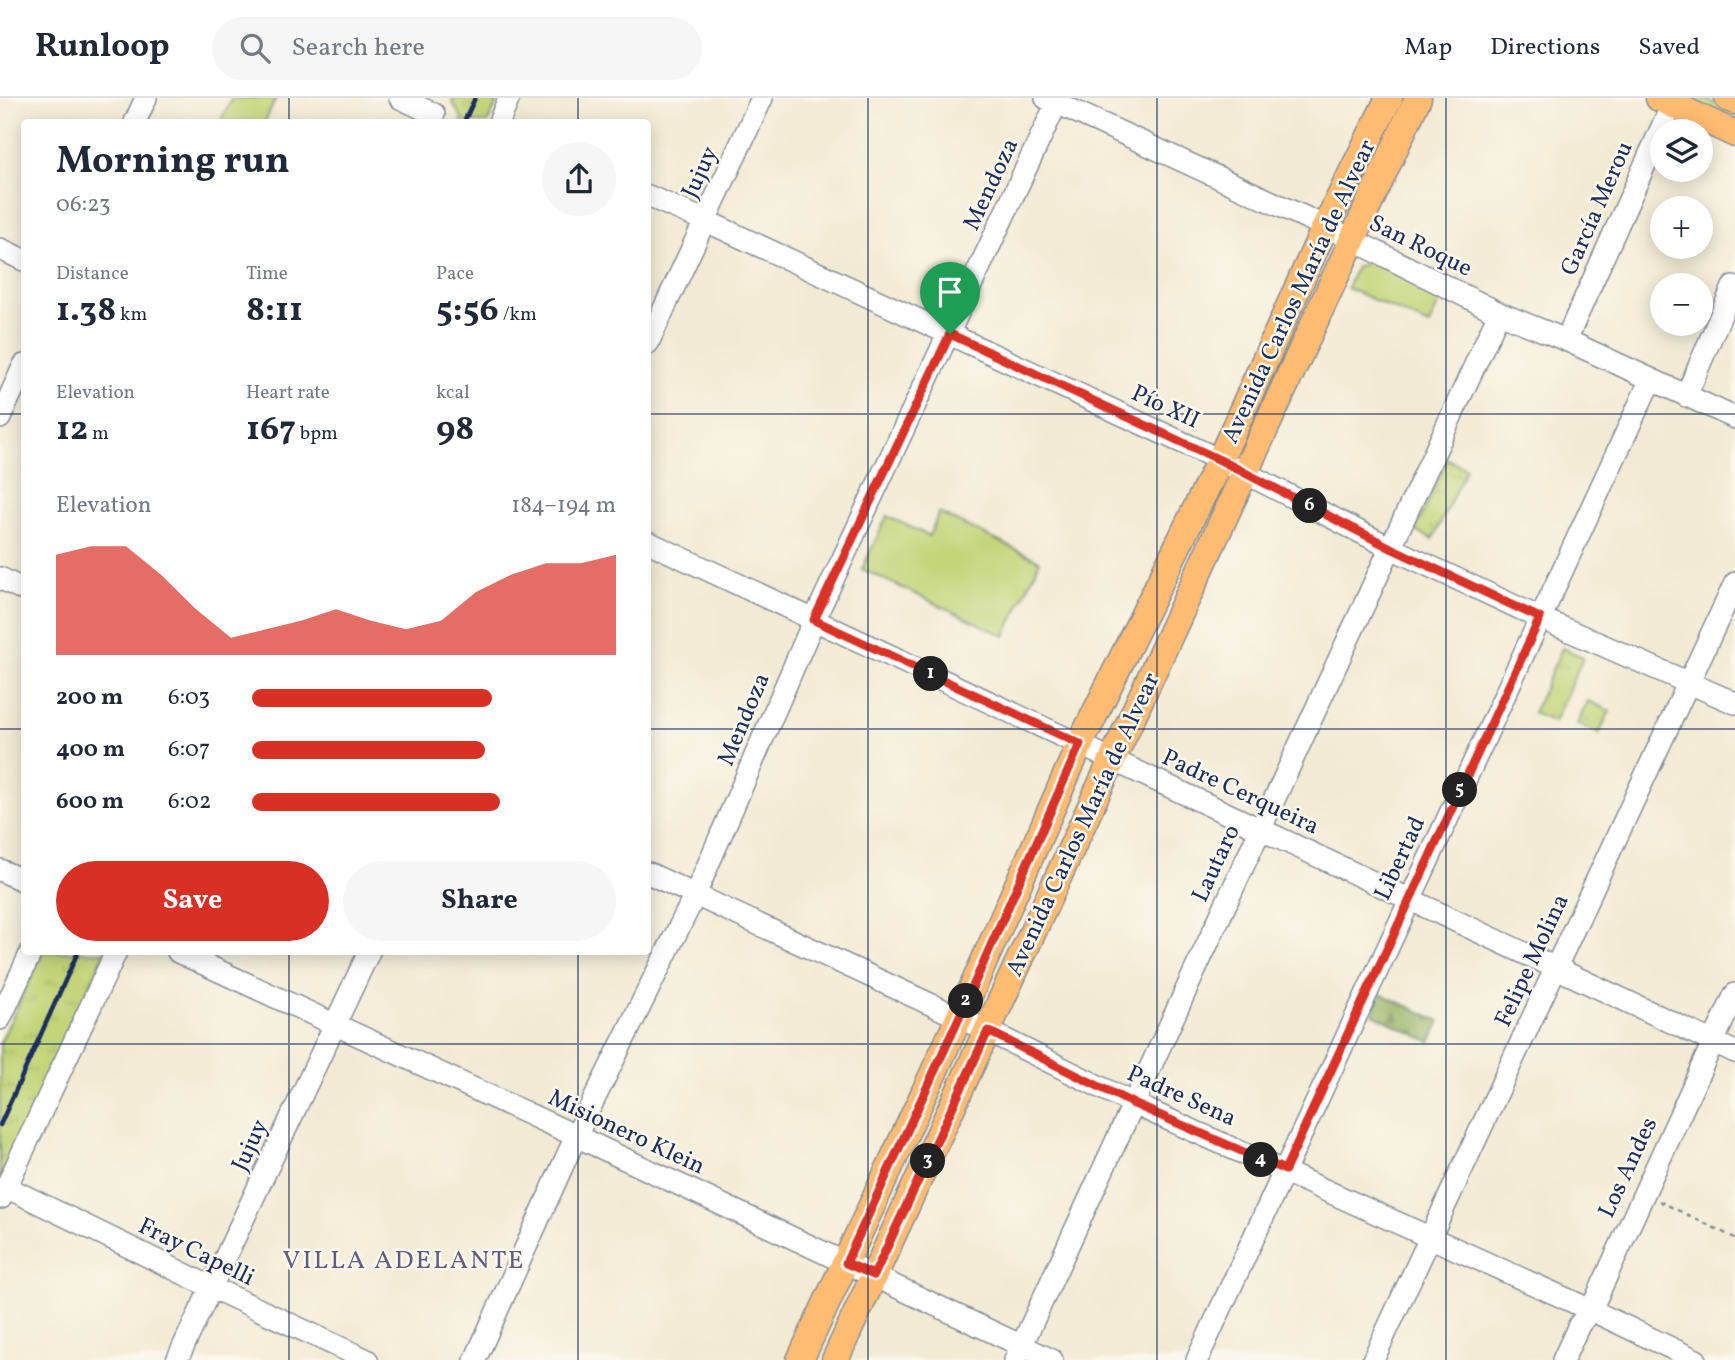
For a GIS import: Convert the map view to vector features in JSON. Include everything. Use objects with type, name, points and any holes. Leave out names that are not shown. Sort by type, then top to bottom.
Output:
[{"type":"main road","name":"Avenida Carlos María de Alvear","points":[[1339,234],[1389,98]]},
{"type":"main road","name":"Avenida Carlos María de Alvear","points":[[815,1360],[973,1024],[1096,752],[1404,98]]},
{"type":"main road","name":"Avenida Carlos María de Alvear","points":[[1339,234],[1418,98]]},
{"type":"main road","points":[[1728,98],[1735,101]]},
{"type":"main road","points":[[1669,100],[1735,134]]},
{"type":"main road","name":"Avenida Carlos María de Alvear","points":[[800,1360],[859,1269]]},
{"type":"main road","name":"Avenida Carlos María de Alvear","points":[[835,1360],[859,1269]]},
{"type":"street","points":[[136,119],[146,98]]},
{"type":"street","points":[[400,98],[435,111]]},
{"type":"street","points":[[500,119],[509,98]]},
{"type":"street","name":"Jujuy","points":[[651,330],[706,221],[762,98]]},
{"type":"street","name":"San Roque","points":[[1054,100],[1339,234],[1499,313],[1566,340],[1735,418]]},
{"type":"street","name":"Mendoza","points":[[475,1360],[576,1136],[695,895],[814,620],[950,334],[1054,100]]},
{"type":"street","name":"García Merou","points":[[1566,340],[1669,100]]},
{"type":"street","name":"Pío XII","points":[[651,197],[1231,466],[1391,548],[1540,618],[1735,703]]},
{"type":"street","points":[[0,249],[21,259]]},
{"type":"street","points":[[1686,396],[1733,287]]},
{"type":"street","name":"Lautaro","points":[[1018,1353],[1499,313]]},
{"type":"street","points":[[0,418],[21,372]]},
{"type":"street","name":"Libertad","points":[[1197,1360],[1651,379]]},
{"type":"street","name":"Padre Cerqueira","points":[[651,543],[1735,1052]]},
{"type":"street","points":[[0,578],[21,588]]},
{"type":"street","name":"Felipe Molina","points":[[1373,1360],[1735,583]]},
{"type":"street","points":[[0,870],[21,880]]},
{"type":"street","name":"Padre Sena","points":[[651,874],[973,1024],[1134,1104],[1285,1170],[1696,1360]]},
{"type":"street","points":[[0,1019],[30,955]]},
{"type":"street","points":[[3,1193],[115,955]]},
{"type":"street","name":"Misionero Klein","points":[[184,955],[859,1269],[1018,1353],[1052,1360]]},
{"type":"street","name":"Jujuy","points":[[177,1360],[368,955]]},
{"type":"street","name":"Los Andes","points":[[1563,1360],[1579,1325],[1591,1310],[1735,994]]},
{"type":"street","name":"Fray Capelli","points":[[3,1193],[367,1360]]},
{"type":"path","points":[[1644,1194],[1735,1238]]},
{"type":"green space","points":[[232,98],[276,98],[266,119],[222,119]]},
{"type":"green space","points":[[454,98],[499,98],[489,119],[462,119],[452,102]]},
{"type":"green space","points":[[1693,98],[1703,98],[1735,113],[1735,123],[1690,102]]},
{"type":"green space","points":[[1371,261],[1443,294],[1429,325],[1347,288],[1356,267]]},
{"type":"green space","points":[[1447,459],[1466,468],[1433,539],[1415,531]]},
{"type":"green space","points":[[939,513],[1040,561],[1005,636],[862,569],[887,516],[929,536]]},
{"type":"green space","points":[[1562,648],[1583,657],[1554,722],[1533,713]]},
{"type":"green space","points":[[1588,701],[1610,711],[1599,734],[1577,724]]},
{"type":"green space","points":[[42,955],[104,955],[0,1182],[0,1043]]},
{"type":"green space","points":[[1381,994],[1440,1021],[1430,1042],[1373,1014]]},
{"type":"railway","points":[[465,119],[475,98]]},
{"type":"railway","points":[[0,1125],[77,955]]},
{"type":"district","name":"VILLA ADELANTE","points":[[404,1259]]},
{"type":"route","points":[[950,334],[1220,460],[1391,548],[1540,618],[1285,1170],[1134,1104],[988,1031],[874,1275],[846,1263],[959,1018],[1080,744],[814,620],[950,334]]}]
